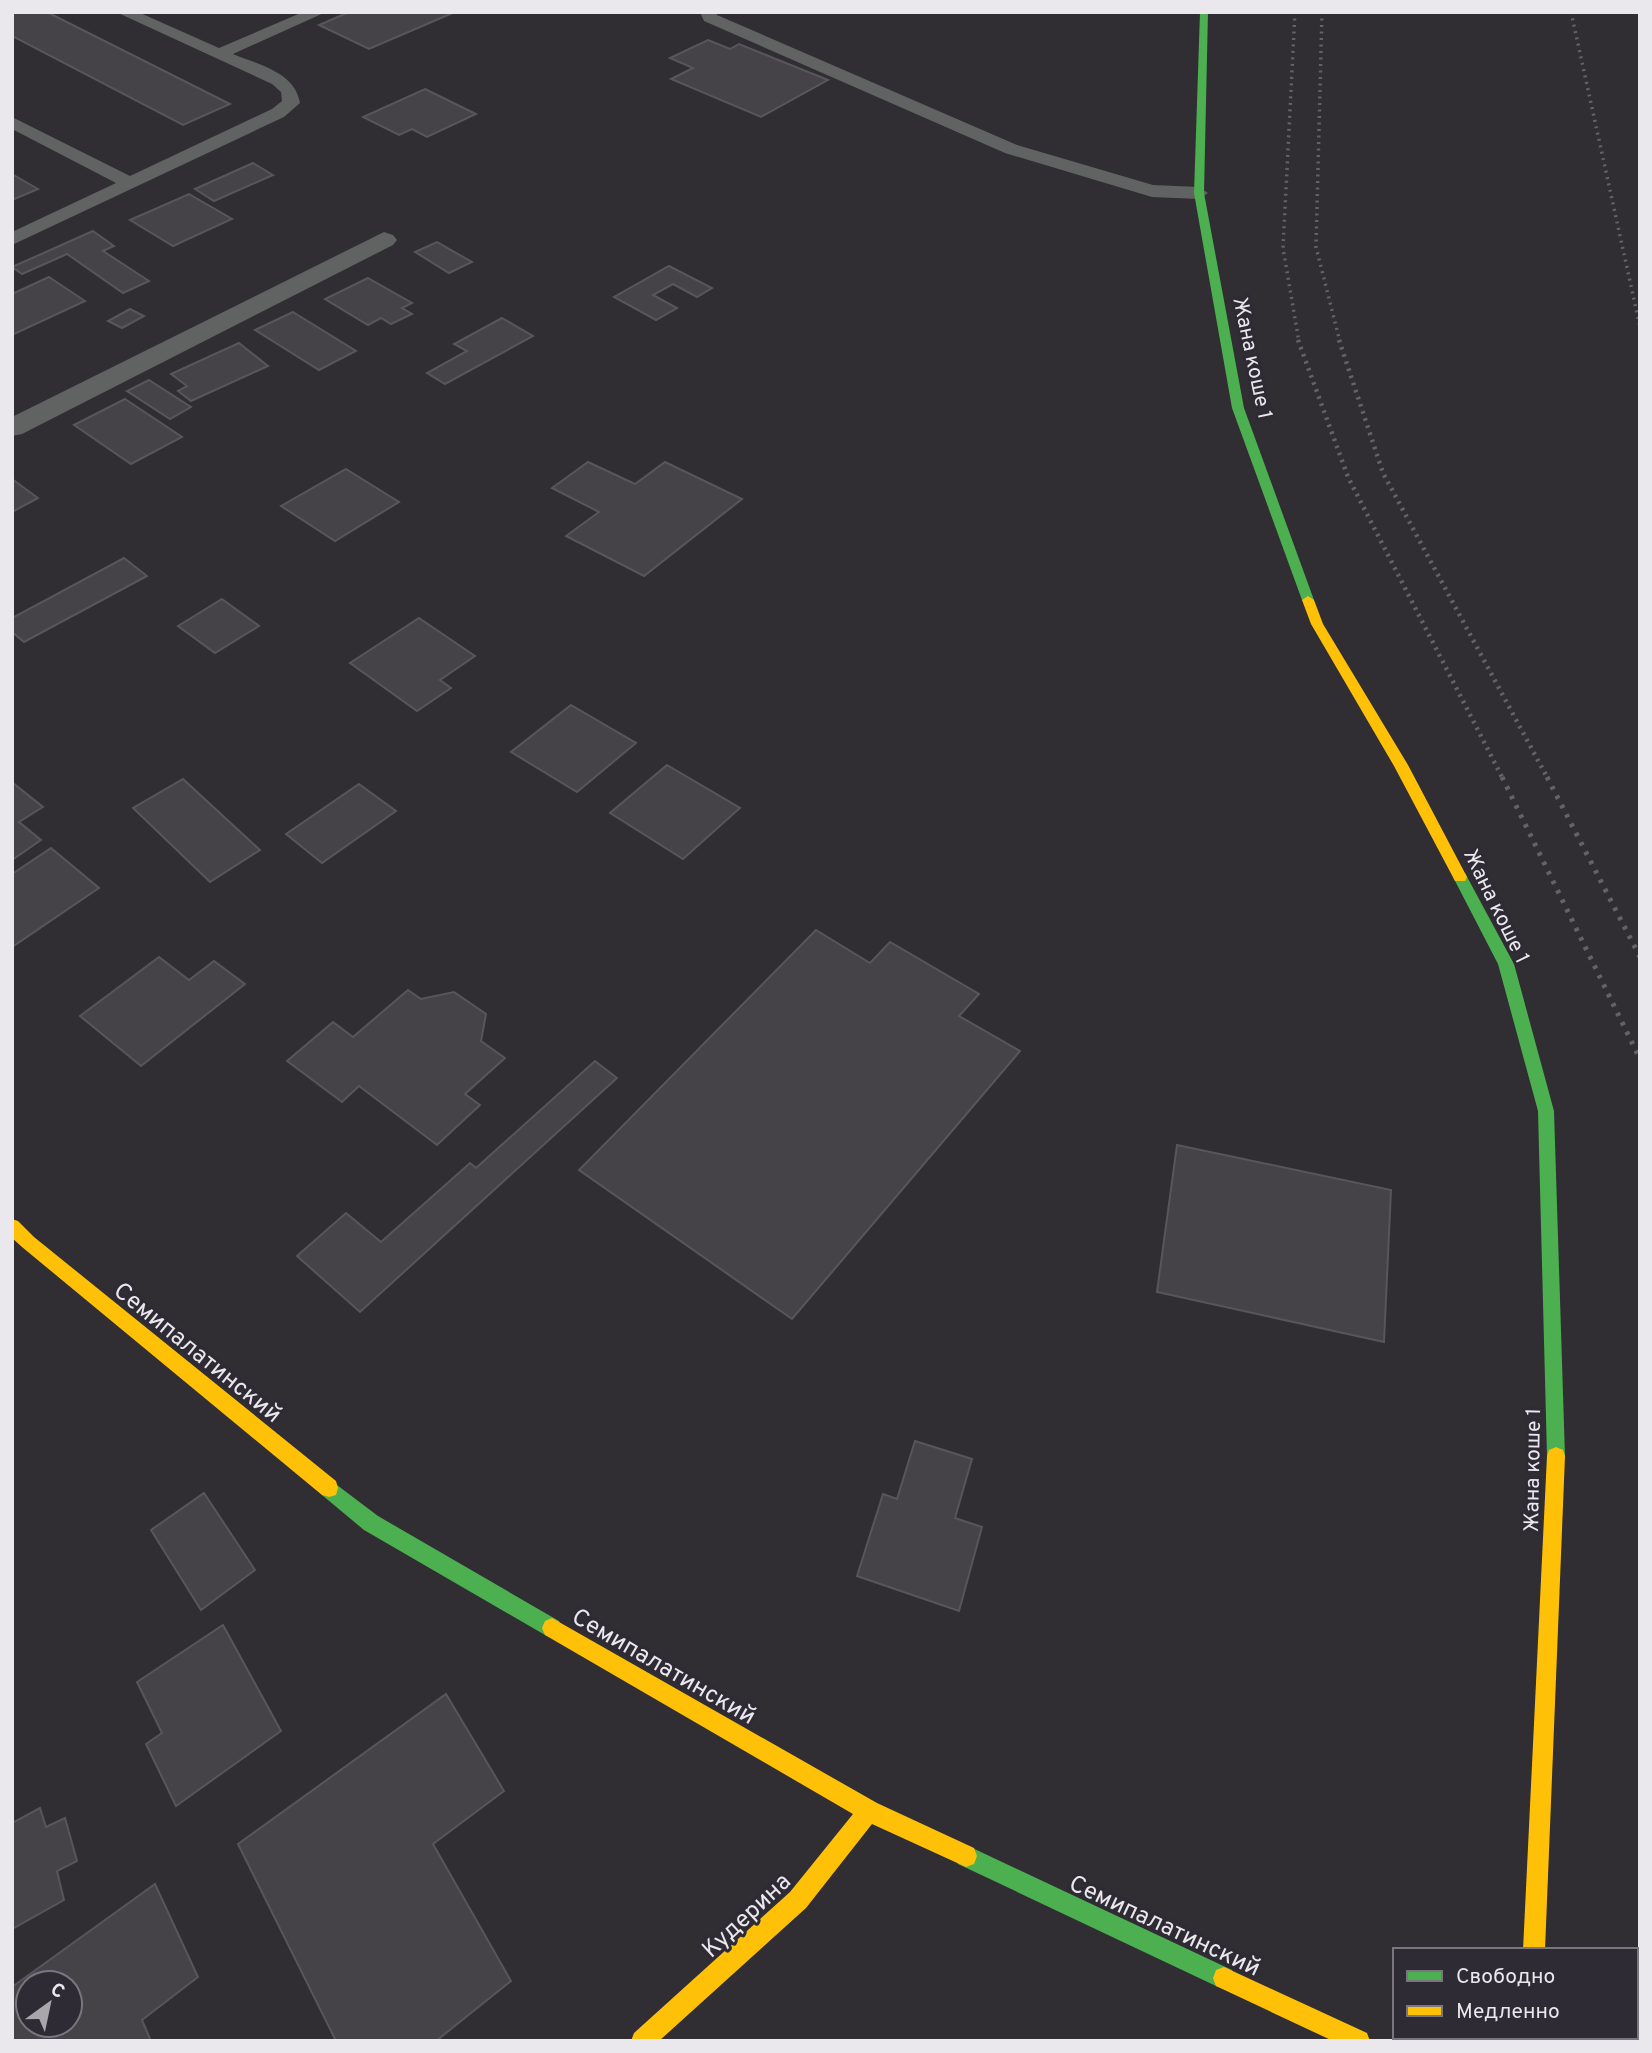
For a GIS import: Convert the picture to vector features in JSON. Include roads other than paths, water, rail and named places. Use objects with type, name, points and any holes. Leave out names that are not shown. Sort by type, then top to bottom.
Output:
[{"type":"street","name":"Жана коше 1","points":[[1204,12],[1199,192],[1238,408],[1317,624],[1401,765],[1506,964],[1546,1111],[1556,1473],[1534,1948]]},
{"type":"street","points":[[12,428],[384,240]]},
{"type":"street","name":"Семипалатинский","points":[[12,1226],[28,1242],[371,1523],[869,1811],[1359,2041]]},
{"type":"street","name":"Кудерина","points":[[642,2041],[798,1900],[869,1811]]},
{"type":"lane","points":[[12,239],[278,113],[291,103],[289,89],[278,80],[124,12]]},
{"type":"lane","points":[[144,21],[169,12]]},
{"type":"lane","points":[[219,54],[318,12]]},
{"type":"lane","points":[[708,12],[710,18],[1011,149],[1153,191],[1199,192]]},
{"type":"lane","points":[[12,122],[130,183]]},
{"type":"railway","points":[[1295,12],[1283,248],[1299,342]]},
{"type":"railway","points":[[1322,12],[1316,247],[1340,342]]},
{"type":"railway","points":[[1571,12],[1640,327]]},
{"type":"railway","points":[[1298,340],[1348,477],[1503,778]]},
{"type":"railway","points":[[1339,340],[1383,473],[1548,779]]},
{"type":"railway","points":[[1547,777],[1640,957]]},
{"type":"railway","points":[[1503,778],[1640,1059]]}]
